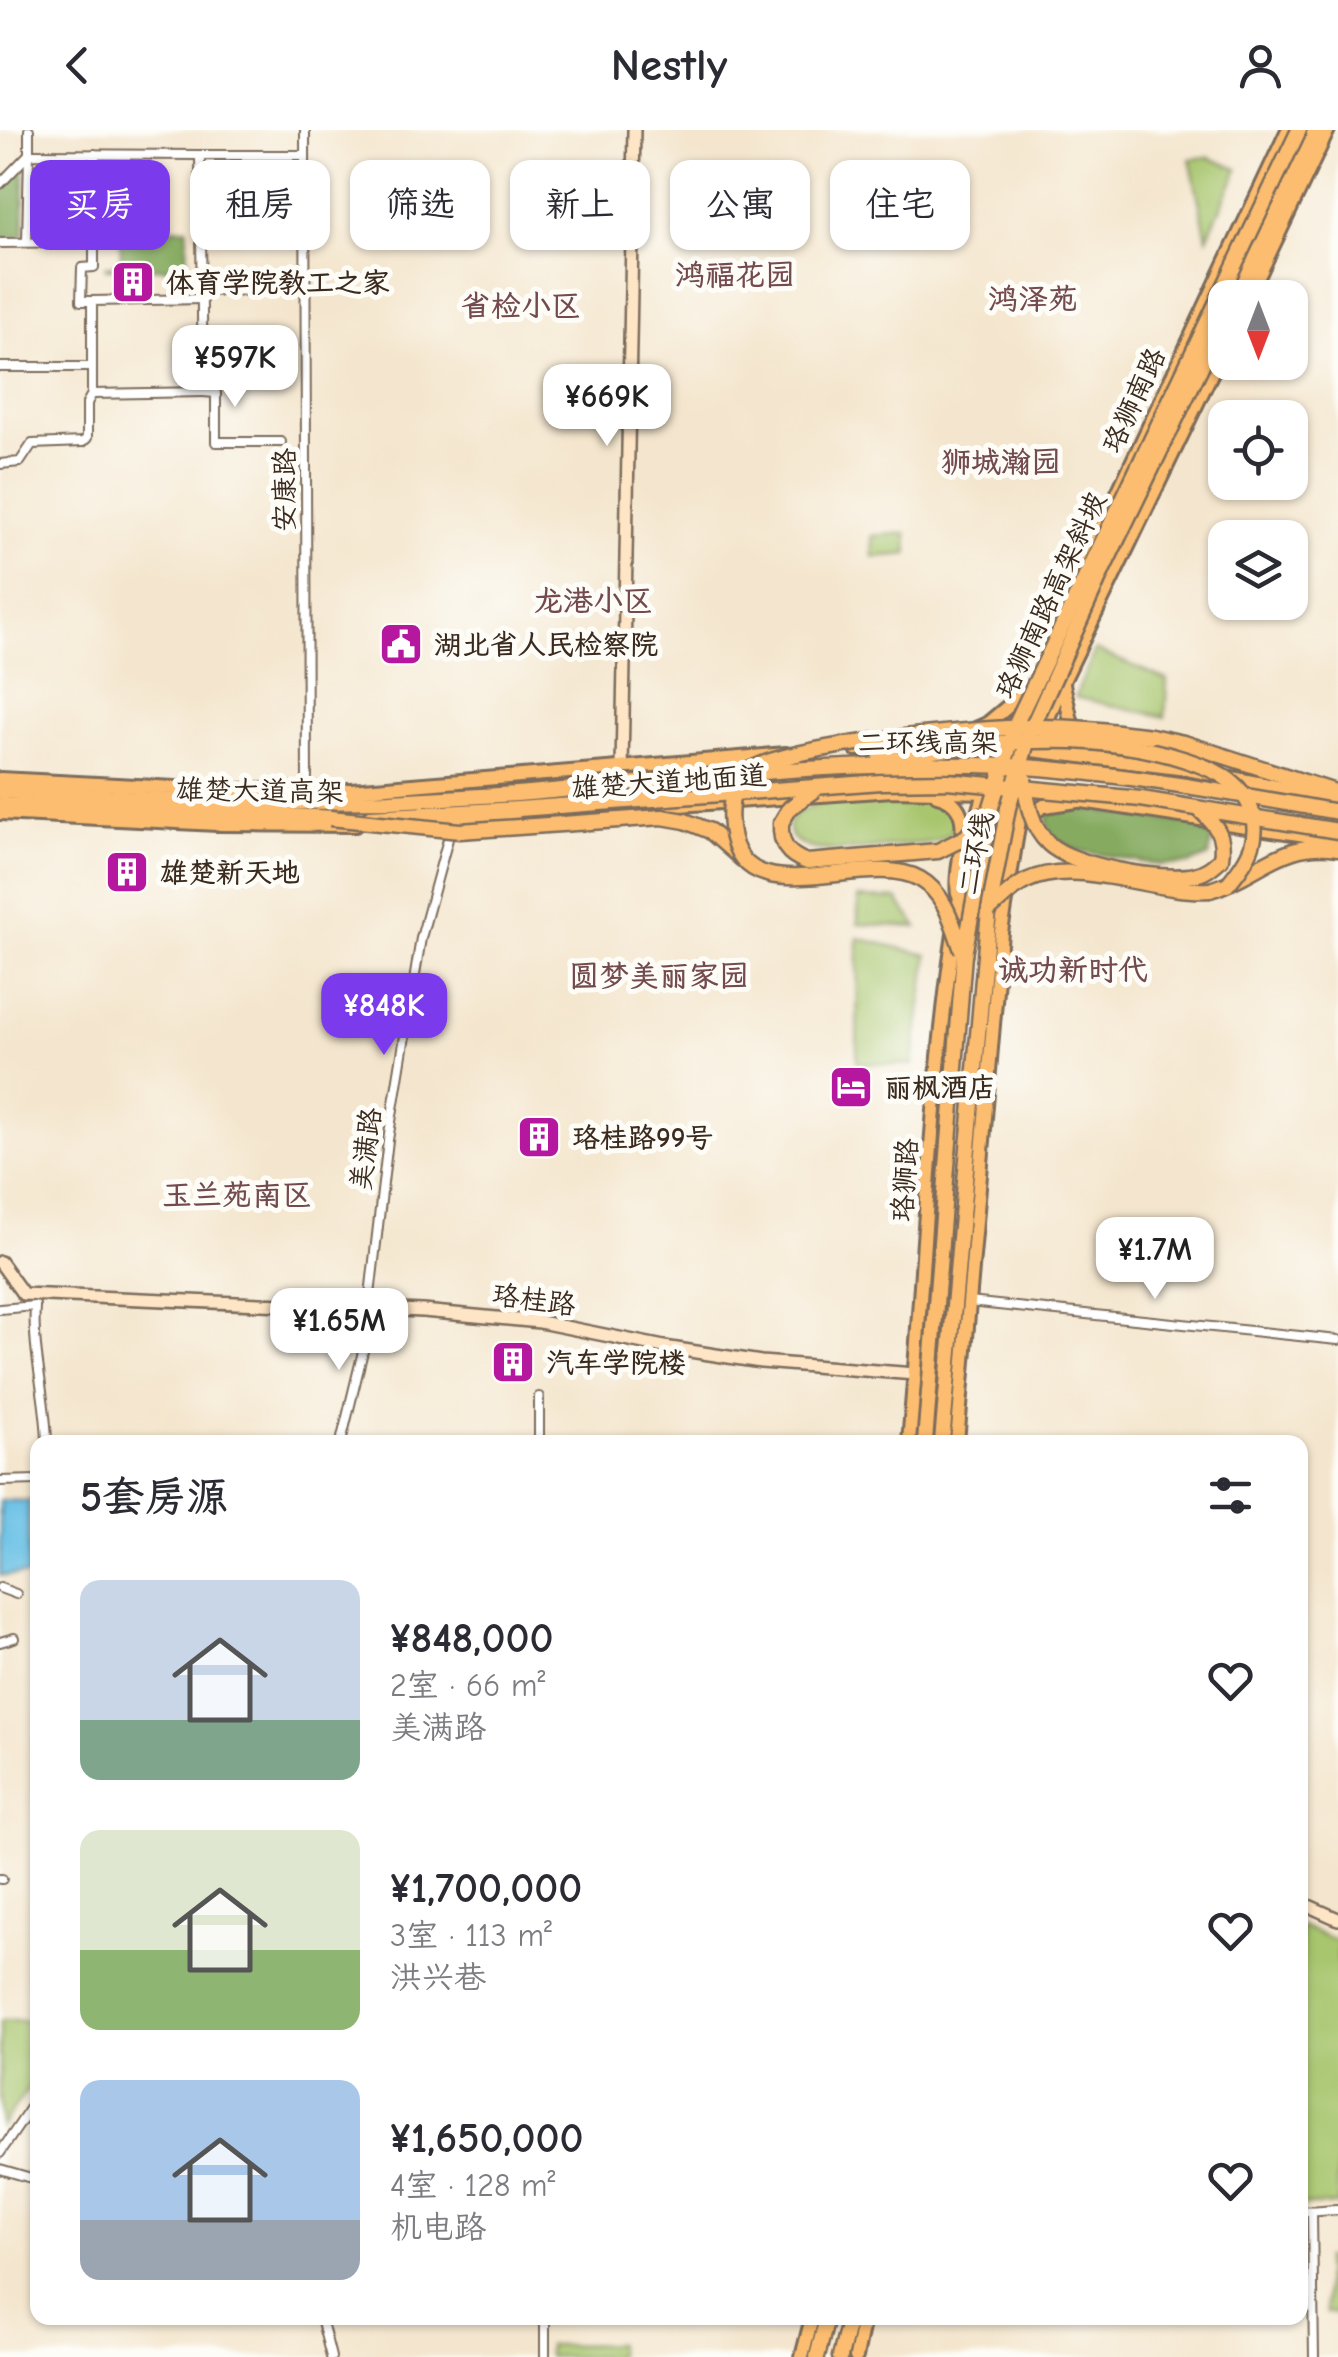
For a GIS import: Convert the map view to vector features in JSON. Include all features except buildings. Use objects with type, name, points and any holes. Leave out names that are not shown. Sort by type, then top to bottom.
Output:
[{"type":"highway","name":"珞狮南路高架斜坡","points":[[926,1435],[964,955],[991,807],[1018,720],[1299,130]]},
{"type":"highway","points":[[1243,280],[1316,130]]},
{"type":"highway","name":"二环线","points":[[943,1435],[989,910],[1008,808],[1104,567],[1208,352]]},
{"type":"highway","points":[[742,860],[731,831],[730,811],[741,777],[756,764],[789,754],[964,731],[1032,726],[1152,736],[1338,796]]},
{"type":"highway","points":[[818,769],[982,744],[1044,739],[1109,743],[1165,753],[1231,781],[1250,806],[1255,838],[1250,858],[1227,885]]},
{"type":"highway","points":[[1029,752],[1026,798],[1035,825],[1051,846],[1082,862],[1168,876],[1193,876],[1208,870],[1221,859],[1222,838],[1204,810]]},
{"type":"highway","name":"二环线高架","points":[[518,801],[818,769],[1011,766],[1143,780],[1338,812]]},
{"type":"highway","points":[[518,801],[946,781],[1008,784],[1338,831]]},
{"type":"highway","points":[[819,787],[790,808],[780,823],[784,847],[793,857],[807,862],[938,851],[966,836],[991,807]]},
{"type":"highway","name":"雄楚大道高架","points":[[0,791],[214,803],[518,801]]},
{"type":"highway","name":"雄楚大道高架","points":[[0,805],[330,818],[518,801]]},
{"type":"highway","points":[[330,818],[460,831],[662,817],[685,820],[710,831],[742,860],[771,876],[797,878],[891,870],[921,879],[940,899],[964,955]]},
{"type":"highway","points":[[989,910],[1015,888],[1050,874],[1112,878],[1192,892],[1227,885],[1284,852],[1322,846],[1338,848]]},
{"type":"highway","points":[[817,2357],[825,2325]]},
{"type":"highway","points":[[826,2357],[834,2325]]},
{"type":"highway","points":[[840,2357],[848,2325]]},
{"type":"main road","name":"珞狮南路","points":[[1001,747],[1288,130]]},
{"type":"main road","points":[[1257,280],[1328,130]]},
{"type":"main road","points":[[958,1435],[1001,932],[1029,752],[1209,380]]},
{"type":"main road","points":[[1063,681],[1070,716],[1082,738],[1114,759]]},
{"type":"main road","points":[[940,744],[987,724],[1023,694]]},
{"type":"main road","name":"雄楚大道地面道","points":[[0,780],[308,791],[940,744]]},
{"type":"main road","points":[[940,744],[1114,759],[1338,796]]},
{"type":"main road","name":"珞狮路","points":[[910,1435],[945,997],[960,902],[985,791],[1001,747]]},
{"type":"main road","name":"雄楚大道地面道","points":[[0,814],[274,826],[454,822],[902,790],[985,791],[1080,800],[1338,840]]},
{"type":"main road","points":[[902,790],[949,798],[958,806],[963,827],[956,873],[960,902]]},
{"type":"main road","points":[[1016,831],[1035,809],[1080,800]]},
{"type":"main road","points":[[802,2357],[810,2325]]},
{"type":"main road","points":[[856,2357],[863,2325]]},
{"type":"street","points":[[0,243],[27,242],[29,130]]},
{"type":"street","name":"安康路","points":[[305,130],[308,791]]},
{"type":"street","points":[[622,769],[634,130]]},
{"type":"street","points":[[0,184],[29,154],[305,155]]},
{"type":"street","points":[[94,154],[94,160]]},
{"type":"street","points":[[200,155],[203,392]]},
{"type":"street","points":[[94,250],[94,268],[82,268],[81,301],[284,290]]},
{"type":"street","points":[[0,464],[20,462],[32,444],[83,442],[87,438],[87,402],[92,394],[92,301]]},
{"type":"street","points":[[0,367],[92,367]]},
{"type":"street","points":[[92,394],[216,393],[216,442],[281,442]]},
{"type":"street","name":"美满路","points":[[344,1435],[364,1347],[388,1140],[421,938],[454,822]]},
{"type":"street","points":[[0,1262],[22,1294],[36,1306]]},
{"type":"street","name":"珞桂路","points":[[22,1294],[366,1308],[540,1322],[664,1348],[761,1362],[915,1374]]},
{"type":"street","points":[[969,1302],[1338,1340]]},
{"type":"street","points":[[0,1309],[36,1306]]},
{"type":"street","points":[[36,1306],[34,1336],[46,1399],[47,1435]]},
{"type":"street","points":[[539,1397],[539,1435]]},
{"type":"street","points":[[0,1481],[30,1480]]},
{"type":"street","points":[[0,1588],[16,1594]]},
{"type":"street","points":[[0,1642],[14,1638]]},
{"type":"street","points":[[1308,1906],[1338,1919]]},
{"type":"street","points":[[0,2153],[30,2108]]},
{"type":"street","points":[[0,2169],[30,2178]]},
{"type":"street","points":[[1308,2213],[1338,2210]]},
{"type":"street","points":[[1312,2214],[1314,2357]]},
{"type":"street","points":[[322,2325],[331,2357]]},
{"type":"street","points":[[545,2325],[545,2357]]},
{"type":"green space","points":[[1207,157],[1238,169],[1207,238],[1190,159]]},
{"type":"green space","points":[[24,172],[24,236],[0,239],[0,191]]},
{"type":"green space","points":[[170,228],[187,228],[188,295],[174,295],[173,268],[106,269],[121,265],[121,250],[170,250]]},
{"type":"green space","points":[[907,533],[908,554],[873,557],[872,536]]},
{"type":"green space","points":[[1095,650],[1167,680],[1165,717],[1075,697]]},
{"type":"green space","points":[[865,797],[931,800],[951,811],[955,825],[948,835],[933,842],[851,850],[808,847],[790,833],[789,823],[804,809]]},
{"type":"green space","points":[[1083,809],[1190,823],[1212,837],[1209,856],[1190,864],[1159,865],[1075,850],[1053,836],[1046,822],[1050,813]]},
{"type":"green space","points":[[858,898],[897,899],[917,927],[858,924]]},
{"type":"green space","points":[[858,938],[928,955],[913,1065],[857,1063]]},
{"type":"green space","points":[[1308,1929],[1338,1941],[1338,2205],[1308,2205]]},
{"type":"green space","points":[[0,2021],[30,2021],[30,2087],[0,2126]]},
{"type":"green space","points":[[1324,2258],[1338,2258],[1338,2313],[1326,2313]]},
{"type":"green space","points":[[617,2344],[617,2357],[548,2357],[548,2345]]},
{"type":"water","points":[[0,1500],[29,1501],[29,1575],[0,1575]]},
{"type":"place","name":"体育学院教工之家","points":[[133,282]]},
{"type":"place","name":"湖北省人民检察院","points":[[401,644]]},
{"type":"place","name":"雄楚新天地","points":[[127,872]]},
{"type":"place","name":"丽枫酒店","points":[[851,1087]]},
{"type":"place","name":"珞桂路99号","points":[[539,1137]]},
{"type":"place","name":"汽车学院楼","points":[[513,1362]]},
{"type":"district","name":"鸿福花园","points":[[735,275]]},
{"type":"district","name":"鸿泽苑","points":[[1033,299]]},
{"type":"district","name":"省检小区","points":[[521,306]]},
{"type":"district","name":"狮城瀚园","points":[[1001,462]]},
{"type":"district","name":"龙港小区","points":[[593,601]]},
{"type":"district","name":"诚功新时代","points":[[1073,970]]},
{"type":"district","name":"圆梦美丽家园","points":[[659,976]]},
{"type":"district","name":"玉兰苑南区","points":[[237,1195]]}]
